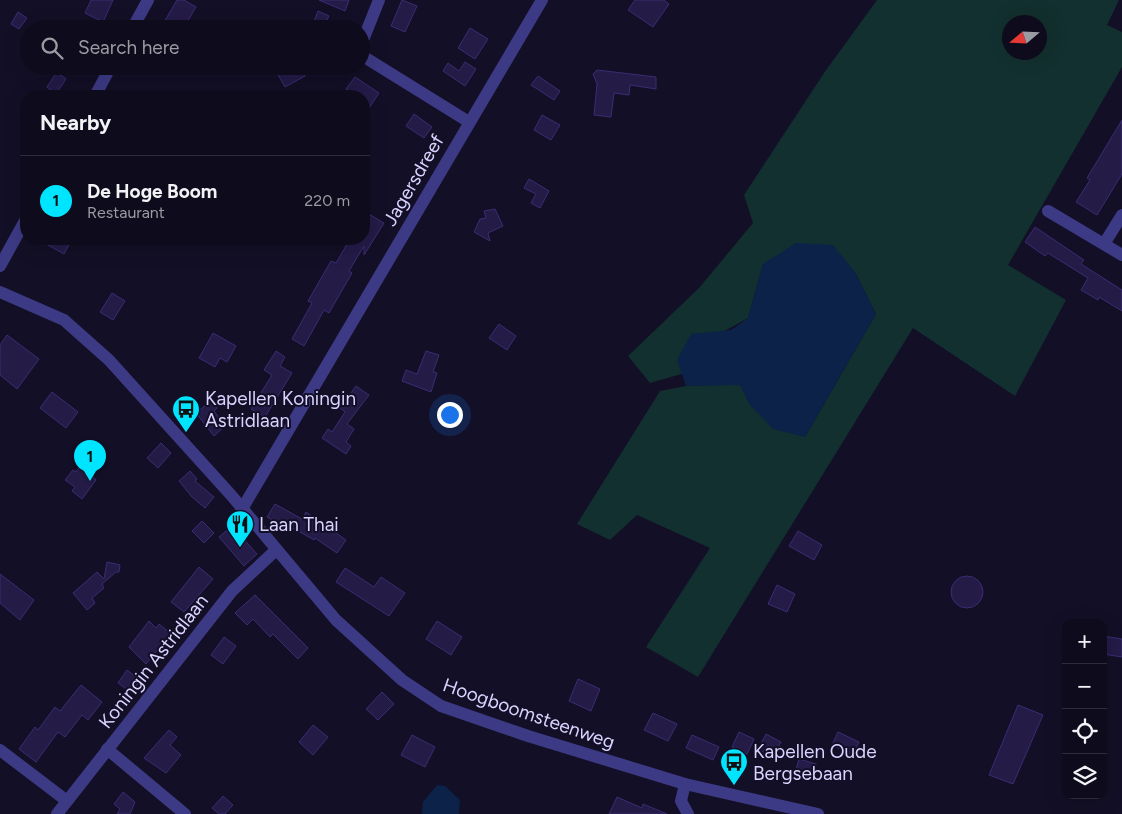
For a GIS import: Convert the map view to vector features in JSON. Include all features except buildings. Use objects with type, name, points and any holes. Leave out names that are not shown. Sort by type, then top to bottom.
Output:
[{"type":"street","points":[[137,20],[148,0]]},
{"type":"street","points":[[370,22],[379,0]]},
{"type":"street","name":"Jagersdreef","points":[[242,509],[542,0]]},
{"type":"street","points":[[370,61],[469,122]]},
{"type":"street","points":[[98,90],[106,75]]},
{"type":"street","points":[[1048,211],[1122,255]]},
{"type":"street","points":[[1104,244],[1122,215]]},
{"type":"street","points":[[0,266],[20,230]]},
{"type":"street","name":"Hoogboomsteenweg","points":[[0,292],[64,320],[109,360],[242,509],[336,620],[368,652],[402,680],[441,706],[528,736],[685,784],[818,814]]},
{"type":"street","name":"Koningin Astridlaan","points":[[57,814],[232,591],[276,550]]},
{"type":"street","points":[[107,749],[185,814]]},
{"type":"street","points":[[0,750],[67,801]]},
{"type":"street","points":[[685,784],[682,801],[688,814]]},
{"type":"green space","points":[[877,0],[1119,0],[1107,25],[1122,32],[1122,67],[1008,265],[1066,300],[1015,396],[913,328],[698,677],[646,647],[710,548],[637,515],[610,540],[577,524],[660,391],[686,386],[740,384],[750,405],[805,437],[876,314],[855,272],[763,264],[748,318],[705,342],[685,373],[650,383],[628,356],[699,288],[753,223],[744,195],[824,73]]},
{"type":"water","points":[[796,243],[833,245],[855,272],[876,314],[805,437],[773,429],[750,405],[740,385],[686,386],[677,360],[691,334],[731,330],[748,318],[763,264]]},
{"type":"water","points":[[437,785],[445,786],[460,800],[459,814],[422,814],[423,802]]},
{"type":"place","name":"Kapellen Koningin Astridlaan","points":[[186,433]]},
{"type":"place","name":"De Hoge Boom","points":[[90,481]]},
{"type":"place","name":"Laan Thai","points":[[240,548]]},
{"type":"place","name":"Kapellen Oude Bergsebaan","points":[[734,786]]}]
